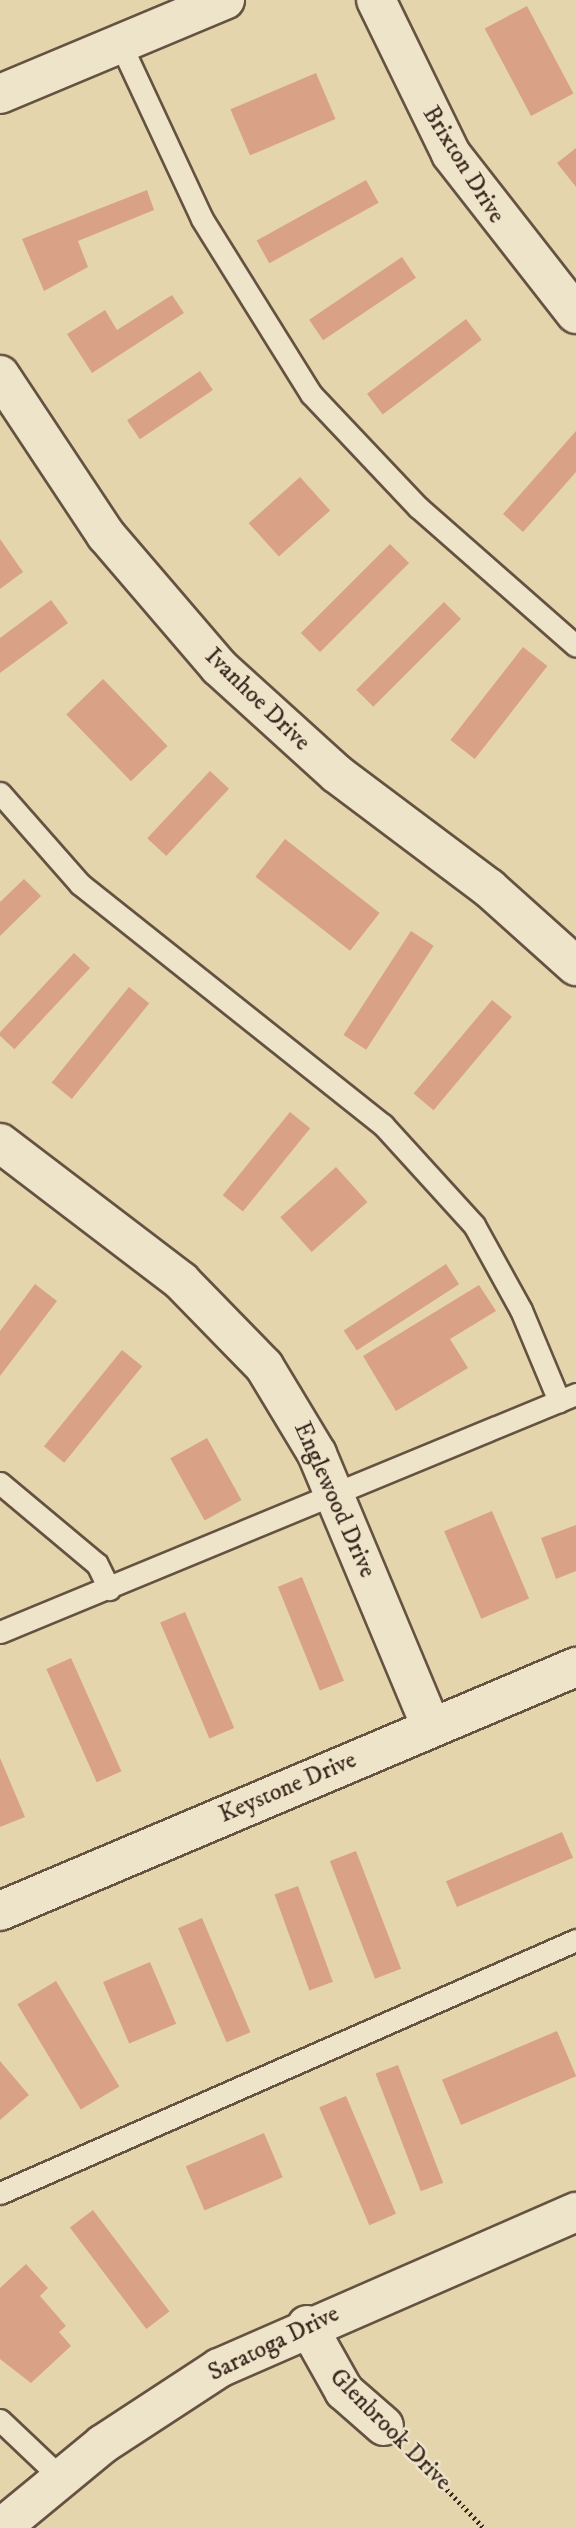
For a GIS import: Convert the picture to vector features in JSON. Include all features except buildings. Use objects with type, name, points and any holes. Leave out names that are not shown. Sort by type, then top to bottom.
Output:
[{"type":"street","points":[[0,94],[225,0]]},
{"type":"street","name":"Brixton Drive","points":[[376,0],[451,154],[576,314]]},
{"type":"street","name":"Ivanhoe Drive","points":[[0,375],[106,535],[219,667],[337,774],[489,888],[576,966]]},
{"type":"street","name":"Englewood Drive","points":[[0,1143],[224,1319],[295,1412],[335,1495],[431,1727]]},
{"type":"street","name":"Keystone Drive","points":[[0,1911],[576,1667]]},
{"type":"street","name":"Saratoga Drive","points":[[1,2528],[60,2477],[166,2401],[307,2325],[576,2211]]},
{"type":"street","name":"Glenbrook Drive","points":[[307,2325],[344,2391],[384,2426]]},
{"type":"lane","points":[[120,43],[202,219],[311,394],[418,507],[576,646]]},
{"type":"lane","points":[[0,793],[80,884],[383,1125],[474,1225],[568,1398],[109,1590],[0,1632]]},
{"type":"lane","points":[[0,1483],[97,1564],[109,1590]]},
{"type":"lane","points":[[0,2193],[576,1940]]},
{"type":"lane","points":[[0,2420],[60,2477]]},
{"type":"path","name":"Glenbrook Drive","points":[[384,2426],[484,2528]]}]
